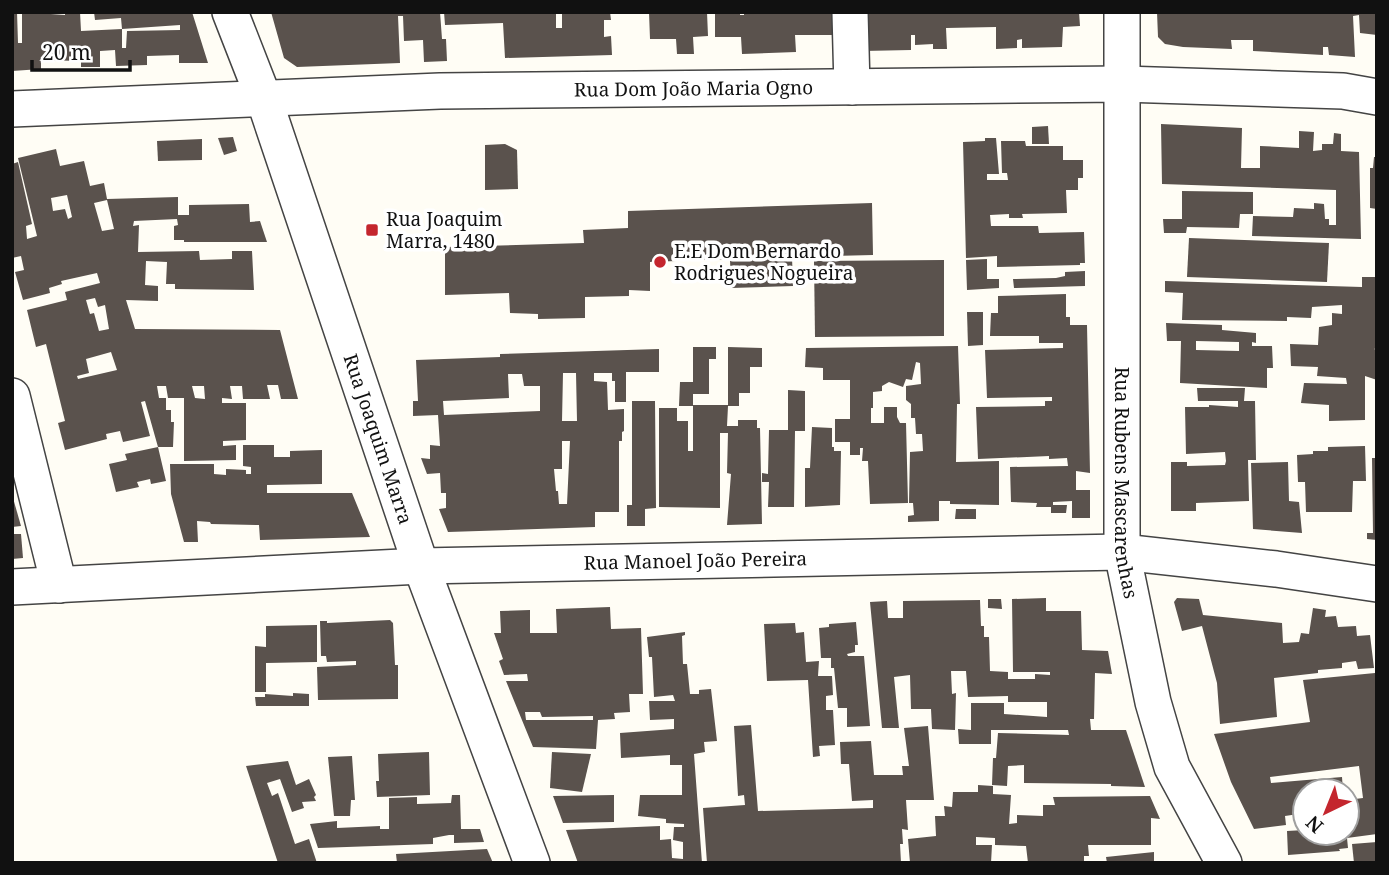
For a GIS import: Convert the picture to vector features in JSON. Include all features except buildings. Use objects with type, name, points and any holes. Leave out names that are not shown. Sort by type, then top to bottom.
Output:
[{"type":"street","name":"Rua Joaquim Marra","points":[[230,12],[264,99],[421,566],[524,835],[532,863]]},
{"type":"street","points":[[850,12],[852,87]]},
{"type":"street","name":"Rua Rubens Mascarenhas","points":[[1122,12],[1122,552],[1153,702],[1172,767],[1224,863]]},
{"type":"street","name":"Rua Dom João Maria Ogno","points":[[12,109],[440,91],[1123,84],[1343,91],[1377,97]]},
{"type":"street","points":[[12,397],[59,585]]},
{"type":"street","name":"Rua Manoel João Pereira","points":[[12,587],[421,566],[1122,552],[1276,569],[1377,584]]},
{"type":"place","name":"Rua Joaquim Marra, 1480","points":[[372,230]]},
{"type":"place","name":"E.E Dom Bernardo Rodrigues Nogueira","points":[[660,262]]}]
